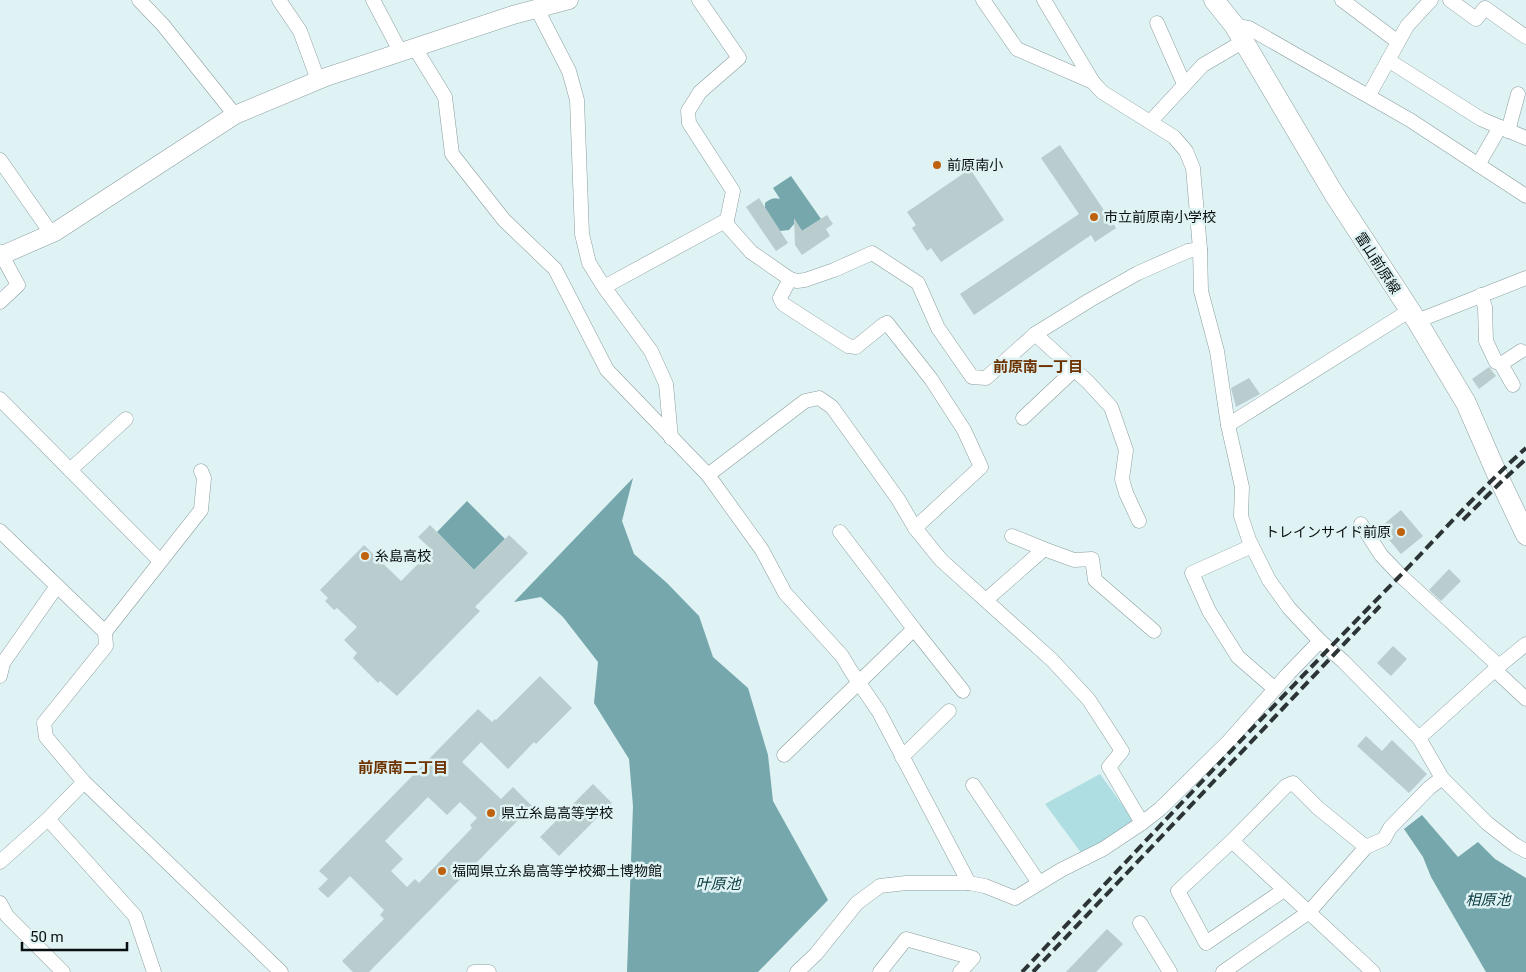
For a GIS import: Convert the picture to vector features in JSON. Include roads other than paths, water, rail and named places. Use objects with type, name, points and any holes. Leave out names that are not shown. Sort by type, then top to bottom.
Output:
[{"type":"main road","name":"雷山前原線","points":[[1214,0],[1239,33],[1334,194],[1413,316],[1466,403],[1526,535]]},
{"type":"street","points":[[139,0],[163,25],[235,115]]},
{"type":"street","points":[[279,0],[300,31],[318,80]]},
{"type":"street","points":[[373,0],[408,51],[445,97],[452,154],[504,220],[555,269],[607,370],[708,476],[762,550],[785,593],[842,656],[879,712],[969,883]]},
{"type":"street","points":[[0,302],[18,285],[1,255],[64,226],[235,115],[318,80],[513,15],[569,0]]},
{"type":"street","points":[[699,0],[739,58],[700,92],[688,112],[689,123],[732,191],[727,220],[728,226],[751,252],[790,279],[797,281],[834,270],[872,253],[918,283],[938,328],[972,377],[986,378],[1035,334],[1138,273],[1188,251],[1200,249]]},
{"type":"street","points":[[983,0],[1017,49],[1093,82]]},
{"type":"street","points":[[1044,0],[1093,82],[1102,92],[1174,137],[1186,151],[1192,168],[1200,249],[1201,291],[1217,351],[1228,425],[1242,486],[1241,516],[1252,546],[1269,580],[1289,608],[1320,641],[1419,738],[1442,778],[1486,823],[1526,851]]},
{"type":"street","points":[[1342,0],[1398,42]]},
{"type":"street","points":[[1369,96],[1407,26],[1431,0]]},
{"type":"street","points":[[1450,0],[1476,19],[1485,8],[1526,37]]},
{"type":"street","points":[[537,9],[569,71],[578,100],[582,234],[589,263],[604,287],[651,351],[666,384],[672,438]]},
{"type":"street","points":[[1157,23],[1184,84]]},
{"type":"street","points":[[1150,122],[1203,65],[1239,33],[1249,28],[1410,120],[1526,196]]},
{"type":"street","points":[[1388,60],[1481,119],[1526,138]]},
{"type":"street","points":[[1478,165],[1504,129],[1518,94]]},
{"type":"street","points":[[0,160],[51,233]]},
{"type":"street","points":[[604,287],[727,220]]},
{"type":"street","points":[[1228,425],[1413,316],[1526,278]]},
{"type":"street","points":[[790,279],[780,298],[783,304],[848,346],[856,347],[887,323],[931,379],[964,430],[981,467],[915,528]]},
{"type":"street","points":[[1481,294],[1485,307],[1486,341],[1496,362],[1501,364],[1513,385]]},
{"type":"street","points":[[1035,334],[1088,382],[1111,407],[1126,450],[1122,478],[1126,493],[1139,521]]},
{"type":"street","points":[[1501,364],[1521,351]]},
{"type":"street","points":[[1023,418],[1074,370]]},
{"type":"street","points":[[708,476],[805,401],[819,398],[832,407],[898,499],[915,528],[941,560],[1052,660],[1089,700],[1122,751],[1110,767],[1142,823]]},
{"type":"street","points":[[0,399],[160,561]]},
{"type":"street","points":[[70,470],[126,420]]},
{"type":"street","points":[[201,471],[204,478],[201,510],[105,632],[106,646],[44,723],[46,737],[84,782],[281,972]]},
{"type":"street","points":[[1361,524],[1381,555],[1497,668],[1526,699]]},
{"type":"street","points":[[0,531],[105,632]]},
{"type":"street","points":[[840,532],[963,691]]},
{"type":"street","points":[[1012,536],[1074,560],[1092,559],[1095,580],[1154,631]]},
{"type":"street","points":[[1252,546],[1192,572],[1209,611],[1238,657],[1275,689]]},
{"type":"street","points":[[986,600],[1044,549]]},
{"type":"street","points":[[0,676],[4,663],[57,586]]},
{"type":"street","points":[[784,755],[914,629]]},
{"type":"street","points":[[797,972],[816,954],[857,903],[880,886],[906,883],[969,883],[985,886],[1015,898],[1061,870],[1103,850],[1160,809],[1229,741],[1320,641]]},
{"type":"street","points":[[1419,738],[1526,644]]},
{"type":"street","points":[[902,756],[949,711]]},
{"type":"street","points":[[1223,972],[1309,912],[1366,847],[1384,839],[1390,828],[1429,788],[1442,778]]},
{"type":"street","points":[[0,862],[48,819],[84,782]]},
{"type":"street","points":[[1284,890],[1206,943],[1178,891],[1286,786],[1293,783],[1318,808],[1366,847]]},
{"type":"street","points":[[973,785],[1040,883]]},
{"type":"street","points":[[48,819],[135,916],[154,972]]},
{"type":"street","points":[[1232,840],[1373,972]]},
{"type":"street","points":[[0,902],[7,916],[63,972]]},
{"type":"street","points":[[1140,923],[1170,972]]},
{"type":"street","points":[[880,972],[906,939],[973,958],[960,972]]},
{"type":"street","points":[[474,972],[489,972]]},
{"type":"water","points":[[791,176],[821,219],[802,231],[794,219],[794,224],[789,230],[780,231],[765,208],[765,203],[774,198],[780,199],[773,188]]},
{"type":"water","name":"叶原池","points":[[633,478],[622,521],[634,554],[667,583],[699,616],[713,657],[748,688],[768,755],[773,801],[828,900],[758,972],[627,972],[633,806],[629,759],[594,703],[598,662],[563,617],[541,597],[514,602]]},
{"type":"water","points":[[467,501],[505,539],[474,570],[437,532]]},
{"type":"water","name":"相原池","points":[[1422,815],[1458,857],[1478,842],[1495,859],[1526,878],[1526,972],[1486,972],[1431,877],[1423,857],[1404,829]]},
{"type":"railway","points":[[1022,972],[1475,497],[1526,448]]},
{"type":"railway","points":[[1463,520],[1526,459]]},
{"type":"railway","points":[[1033,972],[1380,606]]},
{"type":"place","name":"前原南小","points":[[937,165]]},
{"type":"place","name":"市立前原南小学校","points":[[1094,217]]},
{"type":"place","name":"トレインサイド前原","points":[[1401,532]]},
{"type":"place","name":"糸島高校","points":[[365,556]]},
{"type":"place","name":"県立糸島高等学校","points":[[491,813]]},
{"type":"place","name":"福岡県立糸島高等学校郷土博物館","points":[[442,871]]},
{"type":"district","name":"前原南一丁目","points":[[1038,367]]},
{"type":"district","name":"前原南二丁目","points":[[403,768]]}]
